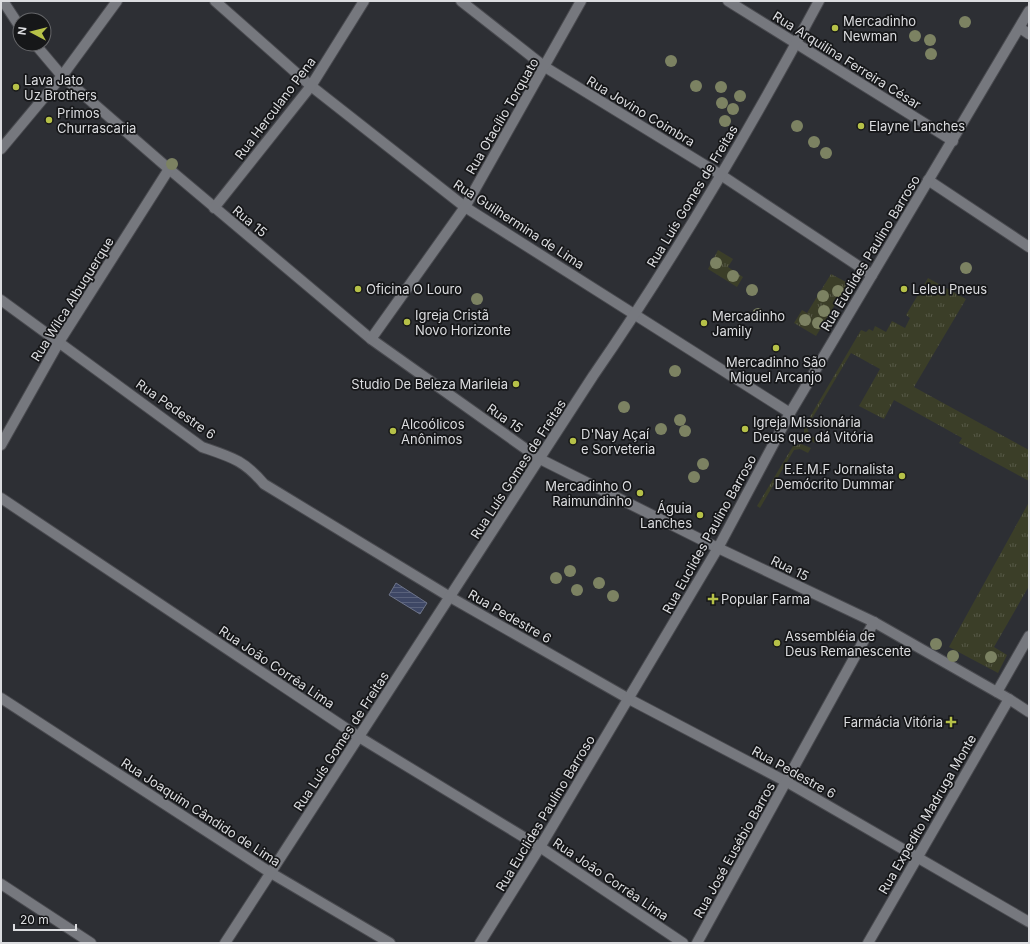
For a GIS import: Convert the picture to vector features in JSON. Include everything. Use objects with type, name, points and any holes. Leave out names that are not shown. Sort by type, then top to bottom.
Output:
[{"type":"street","points":[[3,1],[12,14]]},
{"type":"street","points":[[1,149],[62,76],[117,1]]},
{"type":"street","name":"Rua Guilhermina de Lima","points":[[216,1],[311,86],[464,207],[636,314],[790,413]]},
{"type":"street","name":"Rua Herculano Pena","points":[[214,208],[311,86],[364,1]]},
{"type":"street","name":"Rua Jovino Coimbra","points":[[461,1],[545,67],[721,175],[872,275]]},
{"type":"street","name":"Rua Otacílio Torquato","points":[[371,339],[464,207],[545,67],[581,1]]},
{"type":"street","name":"Rua Arquilina Ferreira César","points":[[728,1],[953,140]]},
{"type":"street","name":"Rua Luís Gomes de Freitas","points":[[225,943],[593,376],[636,314],[721,175],[819,1]]},
{"type":"street","name":"Rua Euclides Paulino Barroso","points":[[480,943],[629,699],[718,548],[790,413],[1029,11]]},
{"type":"street","points":[[1020,28],[1029,34]]},
{"type":"street","name":"Rua 15","points":[[42,52],[62,76],[214,208],[371,339],[540,459],[718,548],[874,622],[997,692],[1029,712]]},
{"type":"street","name":"Rua Wilca Albuquerque","points":[[1,445],[59,342],[169,169]]},
{"type":"street","points":[[928,180],[1029,247]]},
{"type":"street","name":"Rua Pedestre 6","points":[[1,300],[202,447],[237,460],[251,468],[264,484],[450,597],[629,699],[787,782],[918,856],[1029,922]]},
{"type":"street","name":"Rua João Corrêa Lima","points":[[1,498],[359,737],[540,846],[683,943]]},
{"type":"street","name":"Rua José Eusébio Barros","points":[[697,943],[874,622]]},
{"type":"street","points":[[997,692],[1029,636]]},
{"type":"street","name":"Rua Joaquim Cândido de Lima","points":[[1,698],[271,873],[390,943]]},
{"type":"street","name":"Rua Expedito Madruga Monte","points":[[868,943],[1009,699]]},
{"type":"street","points":[[1,884],[91,943]]},
{"type":"green space","points":[[718,250],[733,259],[728,267],[743,277],[737,287],[708,269]]},
{"type":"green space","points":[[831,274],[848,283],[816,336],[794,323],[802,310],[807,313]]},
{"type":"green space","points":[[928,278],[966,299],[914,387],[1029,450],[1029,481],[959,443],[962,438],[894,400],[884,419],[859,406],[880,369],[851,353],[807,427],[809,434],[816,439],[814,443],[804,434],[804,427],[861,330],[866,332],[869,329],[873,331],[875,326],[886,332],[892,321],[905,328],[910,318],[906,315]]},
{"type":"green space","points":[[801,444],[811,448],[808,453],[800,449],[794,450],[760,508],[757,506],[793,446]]},
{"type":"green space","points":[[1029,502],[1029,586],[994,647],[1007,655],[998,673],[949,647]]},
{"type":"water","points":[[396,583],[427,603],[420,614],[389,595]]},
{"type":"place","name":"Mercadinho Newman","points":[[835,28]]},
{"type":"place","name":"Lava Jato Uz Brothers","points":[[16,87]]},
{"type":"place","name":"Primos Churrascaria","points":[[49,120]]},
{"type":"place","name":"Elayne Lanches","points":[[861,126]]},
{"type":"place","name":"Oficina O Louro","points":[[358,289]]},
{"type":"place","name":"Leleu Pneus","points":[[904,289]]},
{"type":"place","name":"Igreja Cristã Novo Horizonte","points":[[407,322]]},
{"type":"place","name":"Mercadinho Jamily","points":[[704,323]]},
{"type":"place","name":"Mercadinho São Miguel Arcanjo","points":[[776,348]]},
{"type":"place","name":"Studio De Beleza Marileia","points":[[516,384]]},
{"type":"place","name":"Igreja Missionária Deus que dá Vitória","points":[[745,429]]},
{"type":"place","name":"Alcoólicos Anônimos","points":[[393,431]]},
{"type":"place","name":"D'Nay Açaí e Sorveteria","points":[[573,441]]},
{"type":"place","name":"E.E.M.F Jornalista Demócrito Dummar","points":[[902,476]]},
{"type":"place","name":"Mercadinho O Raimundinho","points":[[640,493]]},
{"type":"place","name":"Águia Lanches","points":[[700,515]]},
{"type":"place","name":"Popular Farma","points":[[713,599]]},
{"type":"place","name":"Assembléia de Deus Remanescente","points":[[777,643]]},
{"type":"place","name":"Farmácia Vitória","points":[[951,722]]}]
